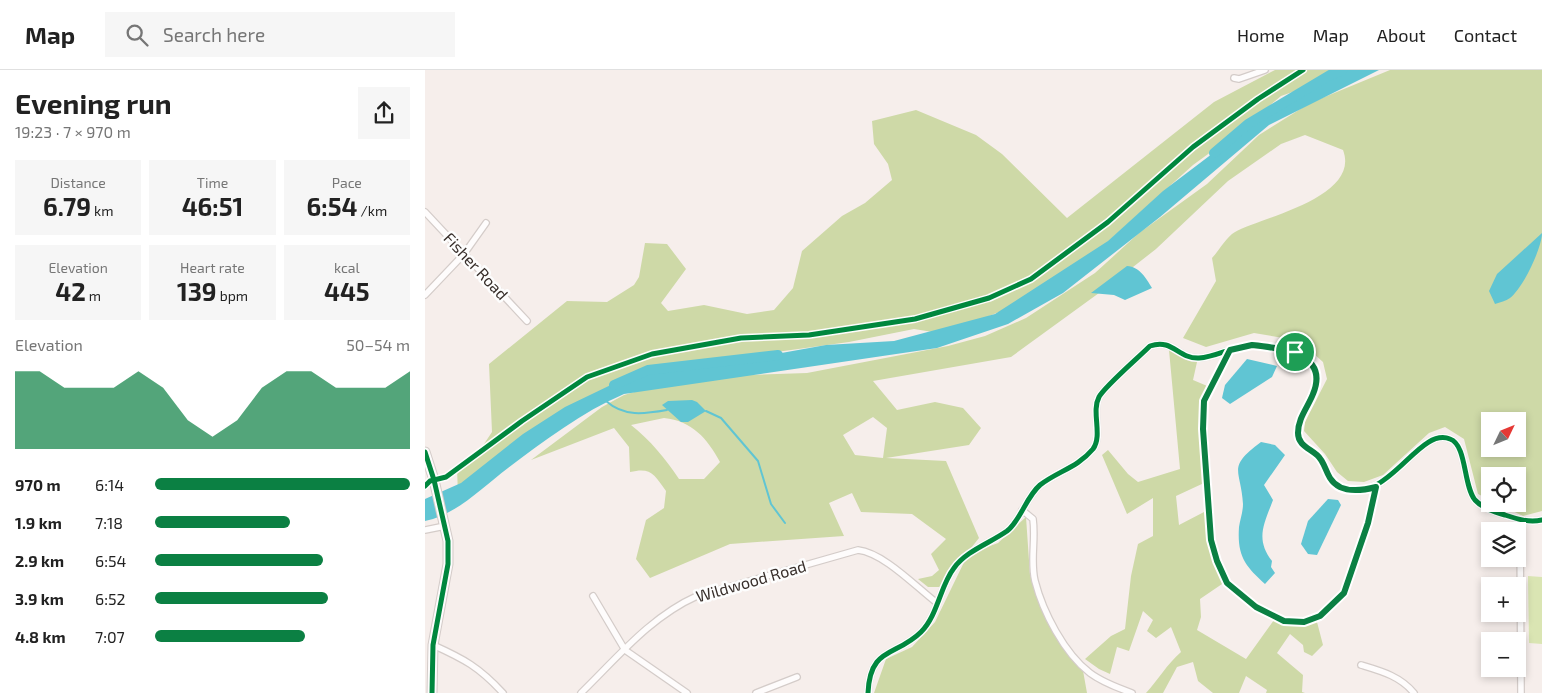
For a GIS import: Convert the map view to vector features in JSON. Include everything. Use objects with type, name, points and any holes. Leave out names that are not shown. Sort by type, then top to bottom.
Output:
[{"type":"main road","points":[[425,452],[445,526],[448,564],[433,645],[431,693]]},
{"type":"street","points":[[1234,78],[1239,79],[1265,70]]},
{"type":"street","name":"Fisher Road","points":[[425,212],[527,321]]},
{"type":"street","points":[[425,295],[465,254],[486,223]]},
{"type":"street","points":[[868,693],[868,678],[877,661],[886,652],[908,642],[922,631],[953,568],[963,559],[1009,530],[1040,486],[1075,466],[1094,447],[1096,438],[1095,409],[1099,396],[1150,346],[1158,343],[1167,344],[1187,357],[1199,358],[1252,345],[1295,352],[1309,362],[1316,369],[1318,378],[1299,422],[1298,435],[1303,446],[1317,456],[1336,484],[1344,488],[1361,491],[1376,487],[1427,443],[1440,438],[1450,438],[1457,445],[1462,457],[1467,484],[1476,500],[1491,510],[1520,520],[1542,520]]},
{"type":"street","points":[[1230,350],[1204,401],[1203,429],[1211,540],[1217,561],[1227,583],[1256,607],[1284,621],[1304,622],[1320,616],[1344,593],[1368,523],[1376,487]]},
{"type":"street","points":[[1022,510],[1033,519],[1035,531],[1033,562],[1035,581],[1047,611],[1061,638],[1075,658],[1090,673],[1111,685],[1132,693]]},
{"type":"street","points":[[1520,520],[1521,693]]},
{"type":"street","points":[[425,530],[445,526]]},
{"type":"street","name":"Wildwood Road","points":[[581,693],[625,650],[676,605],[697,596],[857,550],[868,551],[879,558],[937,603]]},
{"type":"street","points":[[593,596],[625,650],[687,693]]},
{"type":"street","points":[[433,645],[468,661],[485,674],[503,693]]},
{"type":"street","points":[[1361,665],[1390,674],[1406,683],[1414,693]]},
{"type":"street","points":[[756,693],[797,678]]},
{"type":"green space","points":[[1275,70],[1346,70],[1318,83],[1281,96],[1237,133],[1193,165],[1071,275],[1031,299],[945,334],[914,329],[849,342],[681,365],[629,382],[458,495],[457,468],[484,444],[492,432],[489,364],[567,301],[607,302],[634,285],[639,277],[645,243],[667,244],[686,269],[661,303],[668,311],[704,305],[747,314],[774,310],[793,288],[802,251],[842,216],[865,203],[892,180],[888,164],[874,144],[872,121],[916,110],[976,135],[1002,154],[1067,218],[1214,102]]},
{"type":"green space","points":[[1390,70],[1542,70],[1542,511],[1523,516],[1515,512],[1526,512],[1526,467],[1481,467],[1481,496],[1478,494],[1464,439],[1445,427],[1429,433],[1383,475],[1364,482],[1348,481],[1337,472],[1325,454],[1304,431],[1305,422],[1327,379],[1323,362],[1306,347],[1283,338],[1254,333],[1206,347],[1183,338],[1216,281],[1212,258],[1229,237],[1248,226],[1306,203],[1324,193],[1338,181],[1345,166],[1343,150],[1305,135],[1281,144],[1228,181],[1156,249],[1011,357],[873,381],[897,410],[935,402],[963,408],[981,428],[969,445],[886,458],[946,461],[979,538],[940,587],[928,587],[918,579],[932,576],[939,570],[931,554],[946,539],[912,514],[861,512],[852,493],[829,503],[844,536],[730,544],[650,578],[636,559],[646,520],[664,508],[666,491],[651,473],[643,470],[630,472],[629,447],[614,428],[531,460],[602,407],[624,395],[648,388],[718,376],[807,373],[948,346],[985,336],[1026,318],[1095,273],[1139,233],[1207,184],[1259,135],[1310,103]],"holes":[[[873,417],[887,428],[883,458],[855,455],[843,435]],[[664,418],[691,427],[710,445],[720,462],[704,479],[679,479],[657,450],[631,425]]]},
{"type":"green space","points":[[1169,350],[1197,362],[1193,380],[1212,388],[1201,433],[1204,483],[1176,496],[1179,525],[1204,512],[1225,582],[1200,599],[1201,617],[1197,630],[1246,659],[1274,620],[1317,622],[1323,645],[1312,656],[1304,652],[1303,645],[1290,634],[1277,653],[1303,675],[1302,692],[1305,693],[1266,693],[1267,690],[1246,676],[1239,693],[1213,693],[1198,681],[1193,662],[1177,667],[1163,693],[1146,693],[1181,652],[1171,627],[1156,638],[1147,631],[1153,620],[1143,611],[1129,651],[1117,647],[1110,674],[1085,659],[1111,636],[1125,629],[1131,576],[1138,544],[1153,536],[1153,498],[1127,514],[1102,455],[1108,450],[1128,474],[1138,482],[1180,469]]},
{"type":"green space","points":[[1026,517],[1030,575],[1055,633],[1082,665],[1087,693],[874,693],[886,659],[912,647],[935,622],[968,554],[998,543]]},
{"type":"green space","points":[[1528,576],[1542,577],[1542,644],[1529,643]]},
{"type":"water","points":[[1344,70],[1379,70],[1269,125],[1160,217],[1063,293],[1008,324],[937,348],[624,394],[593,409],[564,428],[458,507],[448,513],[425,521],[425,499],[461,483],[523,434],[565,407],[617,382],[673,368],[732,362],[826,345],[894,341],[995,314],[1108,241],[1163,191],[1237,135],[1309,89]]},
{"type":"water","points":[[1542,233],[1539,248],[1526,277],[1510,298],[1495,304],[1489,291],[1497,274]]},
{"type":"water","points":[[1127,266],[1136,268],[1152,288],[1125,300],[1114,295],[1091,293]]},
{"type":"water","points":[[1247,359],[1277,366],[1272,377],[1230,404],[1222,398],[1225,385]]},
{"type":"water","points":[[692,400],[697,402],[706,411],[688,422],[681,422],[662,405],[668,401]]},
{"type":"water","points":[[1261,442],[1275,445],[1285,455],[1264,485],[1273,500],[1264,524],[1262,538],[1272,561],[1271,567],[1275,573],[1265,584],[1247,566],[1239,546],[1239,527],[1243,504],[1238,470],[1239,464]]},
{"type":"water","points":[[1328,499],[1338,500],[1341,505],[1317,555],[1308,554],[1301,544],[1308,521]]},
{"type":"waterway","points":[[1214,153],[1248,124],[1330,75],[1343,70]]},
{"type":"waterway","points":[[614,385],[648,370],[778,355]]},
{"type":"waterway","points":[[606,401],[627,412],[650,413],[667,410]]},
{"type":"waterway","points":[[706,411],[721,418],[758,461],[771,504],[785,523]]},
{"type":"cycle path","points":[[425,486],[430,481],[446,477],[522,421],[587,377],[652,354],[741,338],[809,335],[915,319],[989,298],[1031,279],[1108,222],[1193,147],[1258,99],[1303,70]]},
{"type":"cycle path","points":[[868,693],[874,667],[886,654],[912,640],[927,625],[949,575],[959,562],[1007,531],[1040,485],[1081,461],[1093,449],[1097,437],[1096,409],[1099,397],[1150,346],[1164,345],[1186,355],[1199,358],[1254,345],[1274,347],[1293,352],[1304,358],[1314,367],[1317,376],[1316,385],[1298,425],[1299,439],[1321,461],[1331,478],[1338,485],[1343,488],[1359,490],[1375,486],[1389,477],[1426,444],[1438,438],[1450,439],[1459,449],[1468,485],[1478,503],[1493,511],[1519,519],[1528,521],[1542,520]]},
{"type":"cycle path","points":[[425,452],[434,480],[448,541],[448,564],[433,645],[432,693]]},
{"type":"route","points":[[1252,345],[1295,352],[1316,369],[1318,378],[1299,422],[1298,435],[1303,446],[1323,462],[1336,484],[1344,488],[1361,491],[1376,487],[1368,523],[1344,593],[1320,616],[1304,622],[1284,621],[1256,607],[1227,583],[1217,561],[1211,540],[1203,429],[1204,401],[1230,350],[1252,345]]}]
